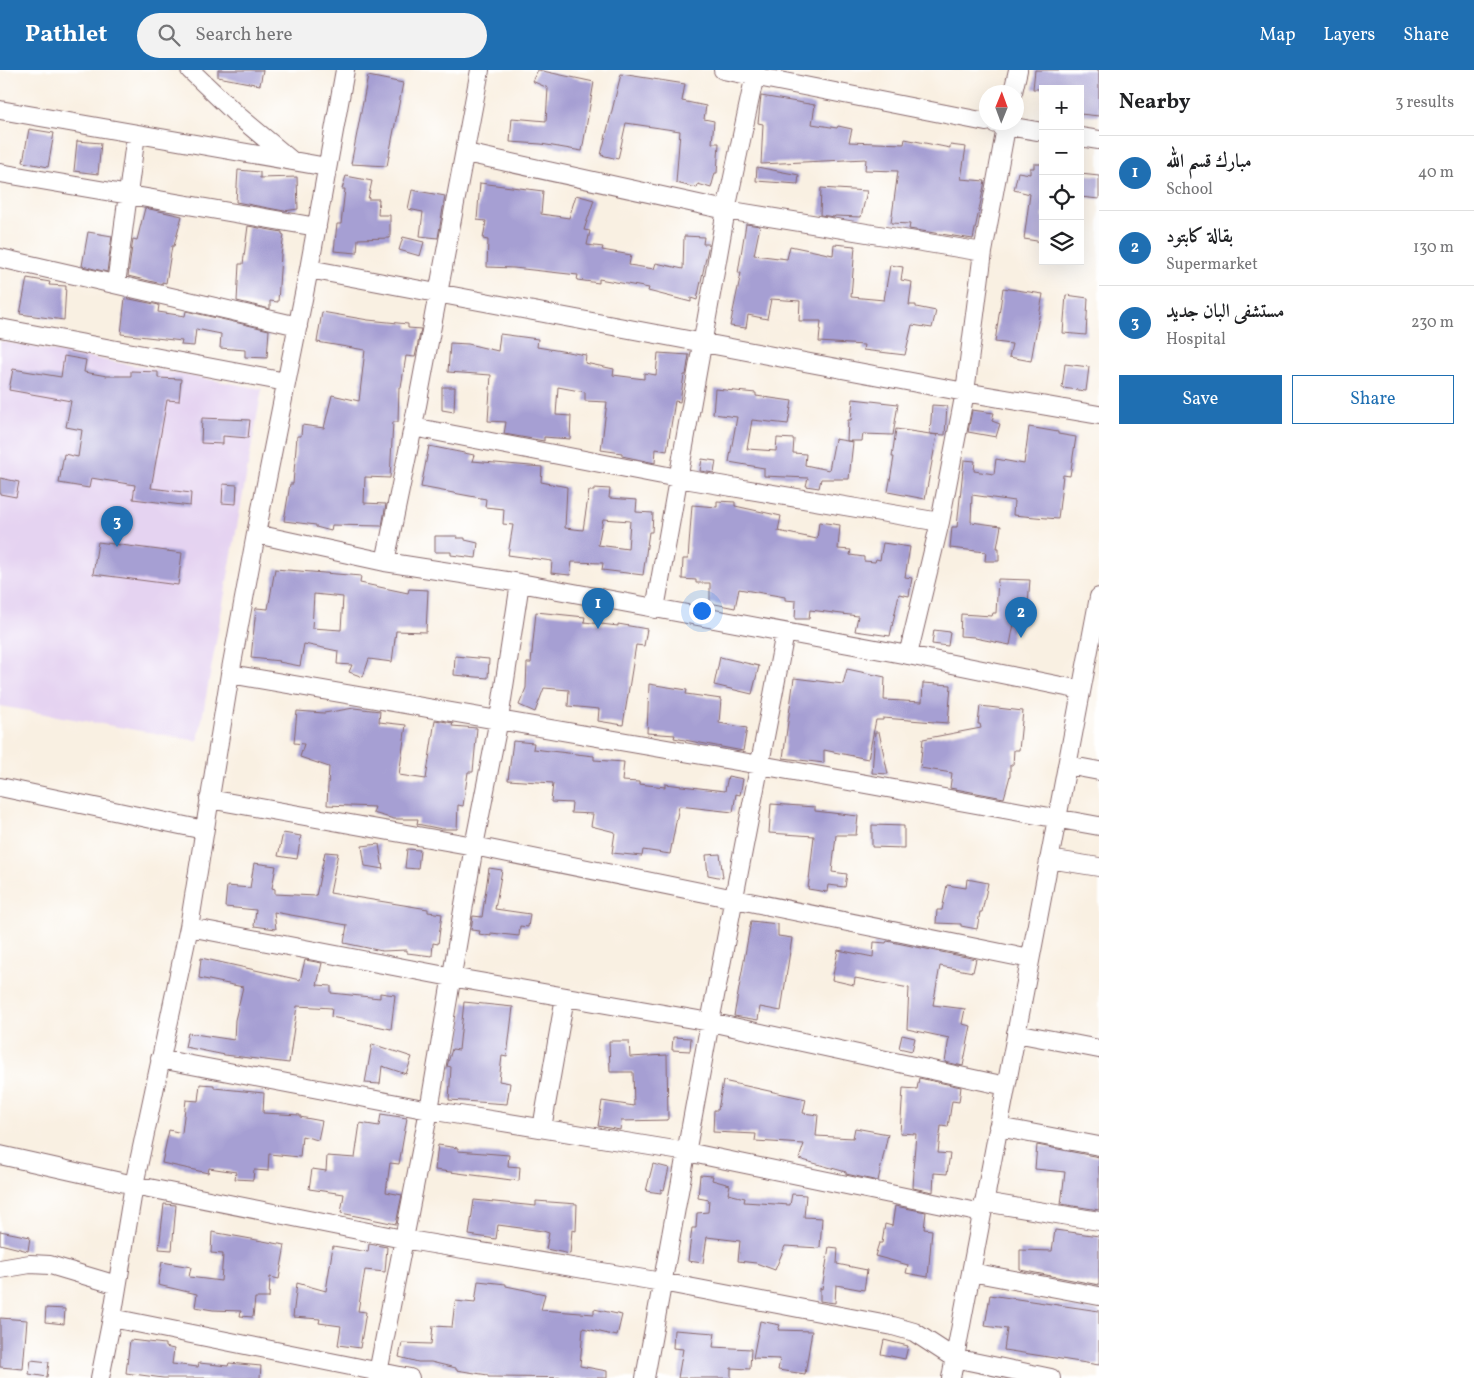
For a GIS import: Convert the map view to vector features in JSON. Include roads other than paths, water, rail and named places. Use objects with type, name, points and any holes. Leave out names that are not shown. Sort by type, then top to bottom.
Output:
[{"type":"street","points":[[190,70],[236,114],[292,161]]},
{"type":"street","points":[[100,1378],[134,1185],[189,927],[230,674],[317,227],[345,70]]},
{"type":"street","points":[[385,562],[466,153],[480,70]]},
{"type":"street","points":[[723,70],[755,73],[979,120]]},
{"type":"street","points":[[1015,85],[1018,70]]},
{"type":"street","points":[[654,609],[726,210],[755,73]]},
{"type":"street","points":[[0,110],[328,167]]},
{"type":"street","points":[[1024,128],[1039,131]]},
{"type":"street","points":[[908,655],[940,522],[965,392],[983,252],[1006,130]]},
{"type":"street","points":[[116,284],[136,134]]},
{"type":"street","points":[[1084,138],[1099,140]]},
{"type":"street","points":[[466,153],[726,210],[983,252]]},
{"type":"street","points":[[0,172],[317,227]]},
{"type":"street","points":[[0,258],[298,326]]},
{"type":"street","points":[[309,269],[965,392],[1099,415]]},
{"type":"street","points":[[0,328],[286,382]]},
{"type":"street","points":[[413,427],[678,478],[940,522]]},
{"type":"street","points":[[256,534],[385,562],[520,583],[908,655],[1081,690]]},
{"type":"street","points":[[378,1375],[429,1110],[474,846],[499,719],[520,583]]},
{"type":"street","points":[[951,1378],[1081,690],[1092,670],[1099,597]]},
{"type":"street","points":[[645,1378],[710,1022],[785,633]]},
{"type":"street","points":[[230,674],[760,764],[1099,826]]},
{"type":"street","points":[[1067,765],[1099,771]]},
{"type":"street","points":[[0,788],[204,830]]},
{"type":"street","points":[[209,799],[474,846],[1030,959]]},
{"type":"street","points":[[1049,859],[1099,867]]},
{"type":"street","points":[[189,927],[451,977],[710,1022],[1006,1086]]},
{"type":"street","points":[[542,1128],[565,997]]},
{"type":"street","points":[[1016,1033],[1099,1049]]},
{"type":"street","points":[[160,1059],[429,1110],[687,1152],[983,1207],[1099,1220]]},
{"type":"street","points":[[998,1127],[1099,1146]]},
{"type":"street","points":[[0,1155],[134,1185],[403,1239],[662,1282],[904,1328],[914,1332],[954,1358],[1051,1378]]},
{"type":"street","points":[[0,1269],[30,1264],[50,1265],[117,1285]]},
{"type":"street","points":[[971,1272],[1099,1296]]},
{"type":"street","points":[[112,1318],[378,1375],[410,1378]]},
{"type":"place","name":"مستشفى البان جديد","points":[[117,547]]},
{"type":"place","name":"مبارك قسم الله","points":[[598,629]]},
{"type":"place","name":"بقالة كابتود","points":[[1021,638]]}]
